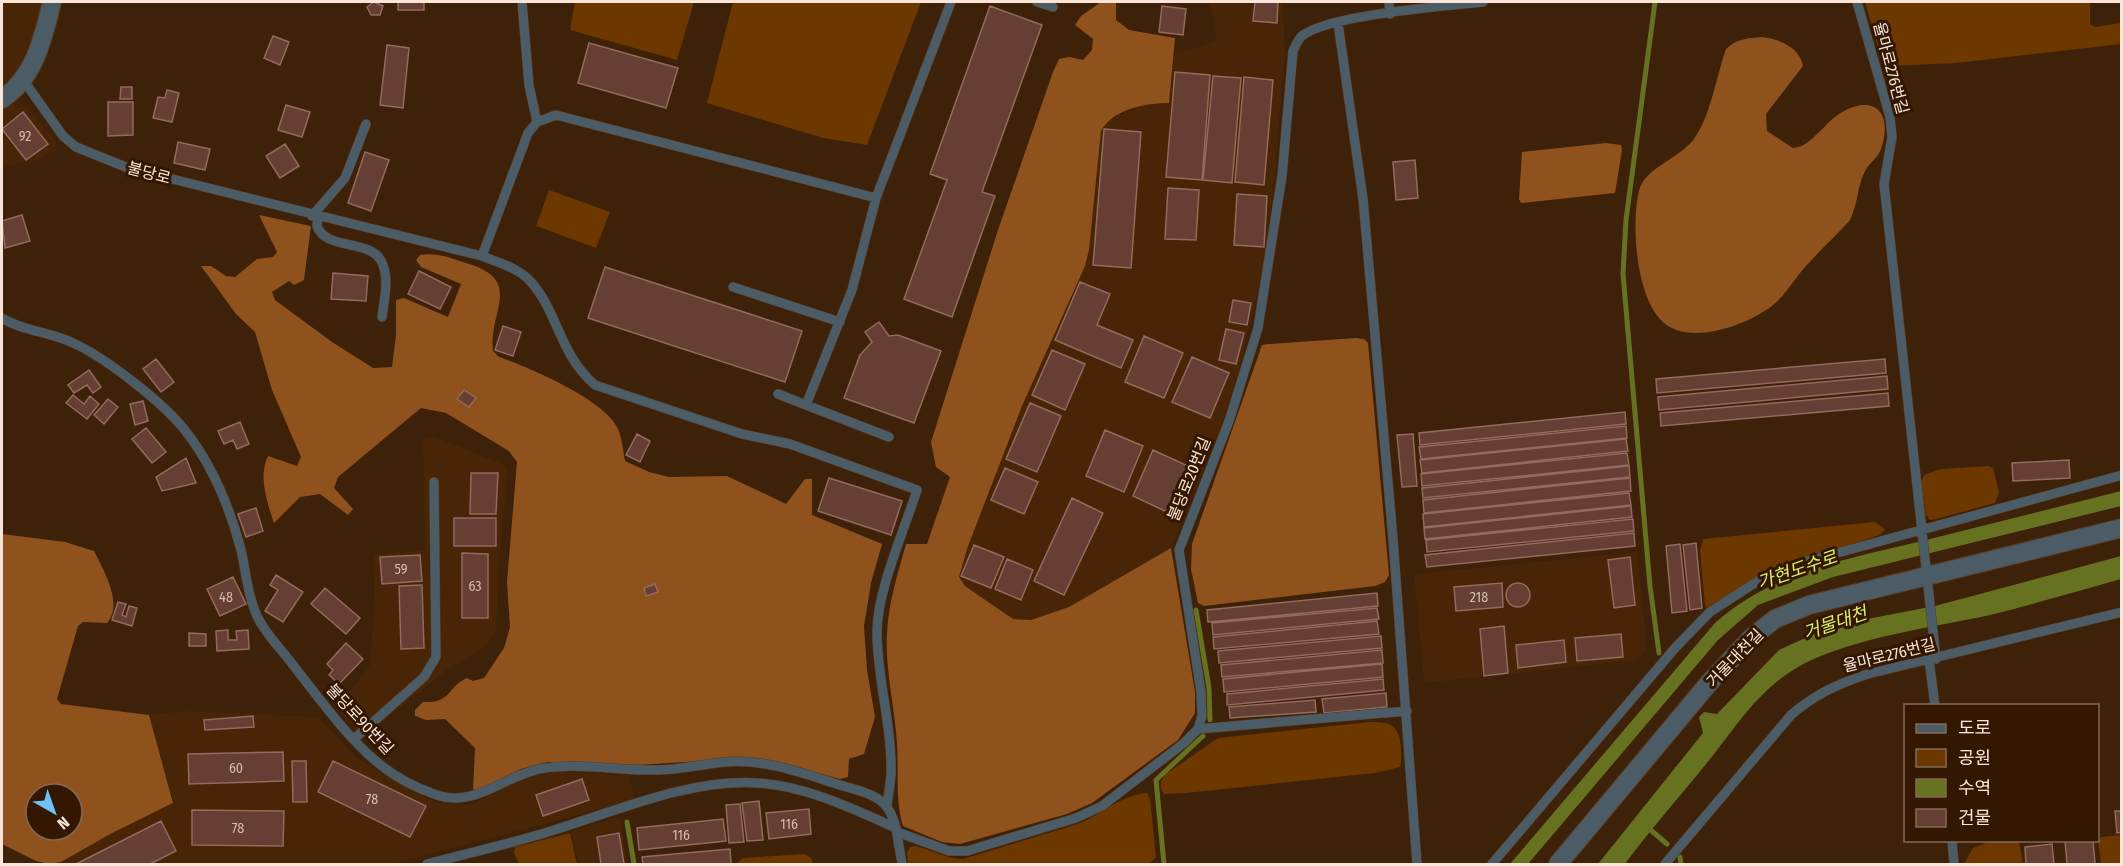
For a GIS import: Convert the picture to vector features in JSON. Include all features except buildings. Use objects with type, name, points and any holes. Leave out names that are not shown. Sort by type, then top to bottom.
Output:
[{"type":"street","points":[[2,99],[24,81],[42,42],[52,2]]},
{"type":"street","name":"거물대천길","points":[[1558,864],[1709,683],[1750,638],[1775,619],[1809,605],[1926,578],[2121,528]]},
{"type":"lane","points":[[522,2],[529,85],[537,122]]},
{"type":"lane","points":[[806,405],[852,290],[876,198],[951,2]]},
{"type":"lane","points":[[1037,2],[1053,7]]},
{"type":"lane","points":[[1389,2],[1390,14]]},
{"type":"lane","points":[[1417,864],[1407,711],[1364,199],[1338,23],[1483,2]]},
{"type":"lane","name":"율마로276번길","points":[[1857,2],[1890,117],[1892,137],[1884,184],[1910,404],[1933,657],[1935,704]]},
{"type":"lane","name":"불당로20번길","points":[[1198,729],[1202,716],[1201,692],[1179,550],[1229,420],[1258,328],[1282,176],[1293,51],[1302,36],[1338,23]]},
{"type":"lane","name":"불당로","points":[[24,81],[63,136],[91,154],[128,168],[312,216],[482,256],[509,266],[530,281],[540,294],[570,358],[579,372],[595,385],[742,434],[790,444],[917,490],[886,583],[877,630],[879,681],[889,728],[892,767],[887,807]]},
{"type":"lane","points":[[482,256],[528,133],[537,122],[556,115],[876,198]]},
{"type":"lane","points":[[366,124],[345,178],[312,216],[325,237],[373,252],[380,258],[386,279],[382,317]]},
{"type":"lane","points":[[733,287],[840,322]]},
{"type":"lane","name":"불당로90번길","points":[[2,318],[73,342],[140,389],[182,426],[200,451],[219,489],[239,544],[258,618],[313,691],[354,739],[382,767],[433,794],[449,798],[479,795],[523,773],[540,769],[558,767],[656,770],[737,762],[757,763],[796,770],[867,793],[887,807]]},
{"type":"lane","points":[[778,394],[889,437]]},
{"type":"lane","points":[[1491,864],[1675,648],[1710,612],[1764,577],[1808,561],[1921,533],[2121,475]]},
{"type":"lane","points":[[354,739],[424,677],[436,657],[434,482]]},
{"type":"lane","name":"율마로276번길","points":[[1665,864],[1775,733],[1809,699],[1832,686],[1933,657],[2121,612]]},
{"type":"lane","points":[[427,864],[549,832],[644,802],[729,782],[760,783],[796,790],[949,851],[967,851],[1076,819],[1102,806],[1198,729],[1407,711]]},
{"type":"lane","points":[[887,807],[896,830],[902,864]]},
{"type":"lane","points":[[1953,842],[1954,864]]},
{"type":"shaded area","points":[[2,2],[45,2],[37,32],[19,72],[2,87]]},
{"type":"shaded area","points":[[1101,2],[1116,2],[1116,20],[1129,30],[1175,38],[1169,103],[1150,104],[1122,112],[1106,123],[1101,131],[1089,250],[1085,266],[1022,406],[967,549],[959,577],[965,586],[1013,619],[1031,620],[1069,607],[1171,548],[1195,692],[1195,713],[1178,740],[1092,803],[1067,814],[960,844],[942,842],[903,826],[898,796],[898,754],[887,648],[891,600],[906,544],[927,544],[950,477],[936,467],[931,442],[998,230],[1053,72],[1059,59],[1069,57],[1083,60],[1092,50],[1093,39],[1075,25],[1081,16]]},
{"type":"shaded area","points":[[1210,2],[1283,2],[1285,54],[1274,182],[1263,267],[1241,363],[1222,424],[1171,548],[1069,607],[1031,620],[1013,619],[965,586],[959,577],[960,568],[1022,406],[1085,266],[1089,250],[1101,131],[1105,122],[1144,104],[1169,102],[1174,54],[1217,41]]},
{"type":"shaded area","points":[[1762,37],[1788,45],[1798,54],[1803,66],[1766,114],[1767,131],[1793,148],[1802,146],[1838,114],[1856,106],[1866,105],[1880,112],[1885,127],[1884,138],[1878,155],[1865,171],[1860,183],[1850,220],[1806,266],[1778,301],[1755,316],[1728,328],[1697,333],[1683,332],[1670,327],[1660,319],[1645,293],[1636,239],[1639,191],[1648,176],[1694,139],[1705,119],[1726,49],[1738,41]]},
{"type":"shaded area","points":[[13,104],[22,105],[31,111],[58,145],[40,160],[6,166],[2,161],[2,108]]},
{"type":"shaded area","points":[[1606,143],[1621,145],[1622,150],[1615,193],[1521,203],[1519,199],[1522,152]]},
{"type":"shaded area","points":[[259,215],[311,226],[304,280],[294,285],[289,281],[272,292],[275,300],[332,342],[373,368],[392,367],[396,335],[396,300],[404,298],[448,317],[461,284],[421,267],[416,260],[420,255],[426,254],[449,257],[484,270],[494,278],[499,288],[500,298],[493,336],[493,351],[499,357],[565,386],[598,407],[611,418],[618,429],[625,461],[649,472],[669,477],[727,476],[786,504],[805,479],[812,479],[812,515],[882,544],[871,583],[864,626],[867,670],[875,717],[864,754],[849,759],[848,777],[840,779],[779,762],[748,758],[638,765],[548,762],[521,769],[481,789],[473,790],[475,748],[445,719],[426,720],[415,716],[415,710],[423,702],[432,702],[444,697],[467,678],[473,681],[484,678],[504,648],[510,627],[507,582],[517,462],[509,451],[446,413],[421,408],[338,477],[334,488],[353,509],[348,515],[320,494],[300,497],[274,523],[266,498],[264,481],[268,456],[297,466],[301,457],[272,390],[255,332],[236,314],[201,266],[211,266],[226,276],[235,277],[257,259],[273,257],[277,252]]},
{"type":"shaded area","points":[[1364,339],[1368,343],[1389,575],[1385,582],[1375,586],[1204,606],[1198,603],[1191,569],[1192,544],[1262,345]]},
{"type":"shaded area","points":[[433,436],[505,465],[508,471],[499,561],[496,630],[485,646],[444,672],[363,738],[335,706],[363,676],[370,664],[375,593],[374,555],[425,550],[423,439]]},
{"type":"shaded area","points":[[2,534],[65,542],[94,551],[113,597],[112,615],[107,623],[83,622],[78,626],[57,699],[61,704],[149,715],[173,803],[112,833],[61,862],[49,864],[36,861],[2,844]]},
{"type":"shaded area","points":[[1637,552],[1647,648],[1638,660],[1424,683],[1414,574]]},
{"type":"shaded area","points":[[184,711],[318,717],[356,757],[404,787],[438,803],[471,804],[526,777],[558,772],[629,775],[635,800],[392,864],[58,864],[112,833],[173,803],[149,715]]},
{"type":"shaded area","points":[[620,817],[627,864],[579,864],[571,831]]},
{"type":"green space","points":[[575,2],[694,2],[677,60],[570,30]]},
{"type":"green space","points":[[733,2],[921,2],[867,145],[823,138],[707,103]]},
{"type":"green space","points":[[1865,2],[2090,2],[2090,24],[2095,27],[2121,23],[2121,44],[1957,63],[1890,66],[1881,57]]},
{"type":"green space","points":[[549,190],[610,212],[596,248],[536,226]]},
{"type":"green space","points":[[1988,466],[1993,468],[1999,492],[1995,503],[1930,520],[1926,515],[1921,482],[1924,475],[1941,469]]},
{"type":"green space","points":[[1875,522],[1885,529],[1880,535],[1760,574],[1707,608],[1705,605],[1700,551],[1703,539]]},
{"type":"green space","points":[[1370,722],[1389,724],[1396,729],[1401,747],[1400,767],[1375,773],[1186,793],[1164,794],[1161,789],[1161,781],[1166,774],[1218,738]]},
{"type":"green space","points":[[1147,793],[1150,799],[1156,857],[1149,864],[908,864],[907,853],[910,847],[916,846],[952,858],[963,859],[1078,824],[1120,801]]},
{"type":"green space","points":[[570,833],[577,864],[519,864],[514,853],[515,847]]},
{"type":"green space","points":[[2121,835],[2121,864],[2101,864],[2098,842],[2102,837]]},
{"type":"green space","points":[[1988,842],[2019,842],[2023,864],[1964,864],[1973,848]]},
{"type":"green space","points":[[805,854],[814,864],[736,864],[743,858]]},
{"type":"water","points":[[2121,491],[2121,506],[1833,577],[1758,605],[1718,640],[1528,864],[1510,864],[1715,623],[1739,605],[1764,590],[1817,568]]},
{"type":"water","points":[[2121,556],[2121,579],[1990,615],[1860,643],[1834,651],[1790,672],[1753,705],[1625,864],[1598,864],[1703,733],[1699,717],[1704,712],[1717,714],[1779,650],[1814,634],[1867,619],[1935,606]]},
{"type":"waterway","points":[[1655,2],[1626,220],[1623,274],[1650,586],[1659,653]]},
{"type":"waterway","points":[[1196,610],[1209,688],[1210,720]]},
{"type":"waterway","points":[[1164,864],[1156,780],[1203,736]]},
{"type":"waterway","points":[[627,822],[634,864]]},
{"type":"waterway","points":[[1646,826],[1667,844]]},
{"type":"waterway","points":[[1680,857],[1681,864]]},
{"type":"water label","name":"가현도수로","points":[[1797,570]]},
{"type":"water label","name":"거물대천","points":[[1835,623]]}]
